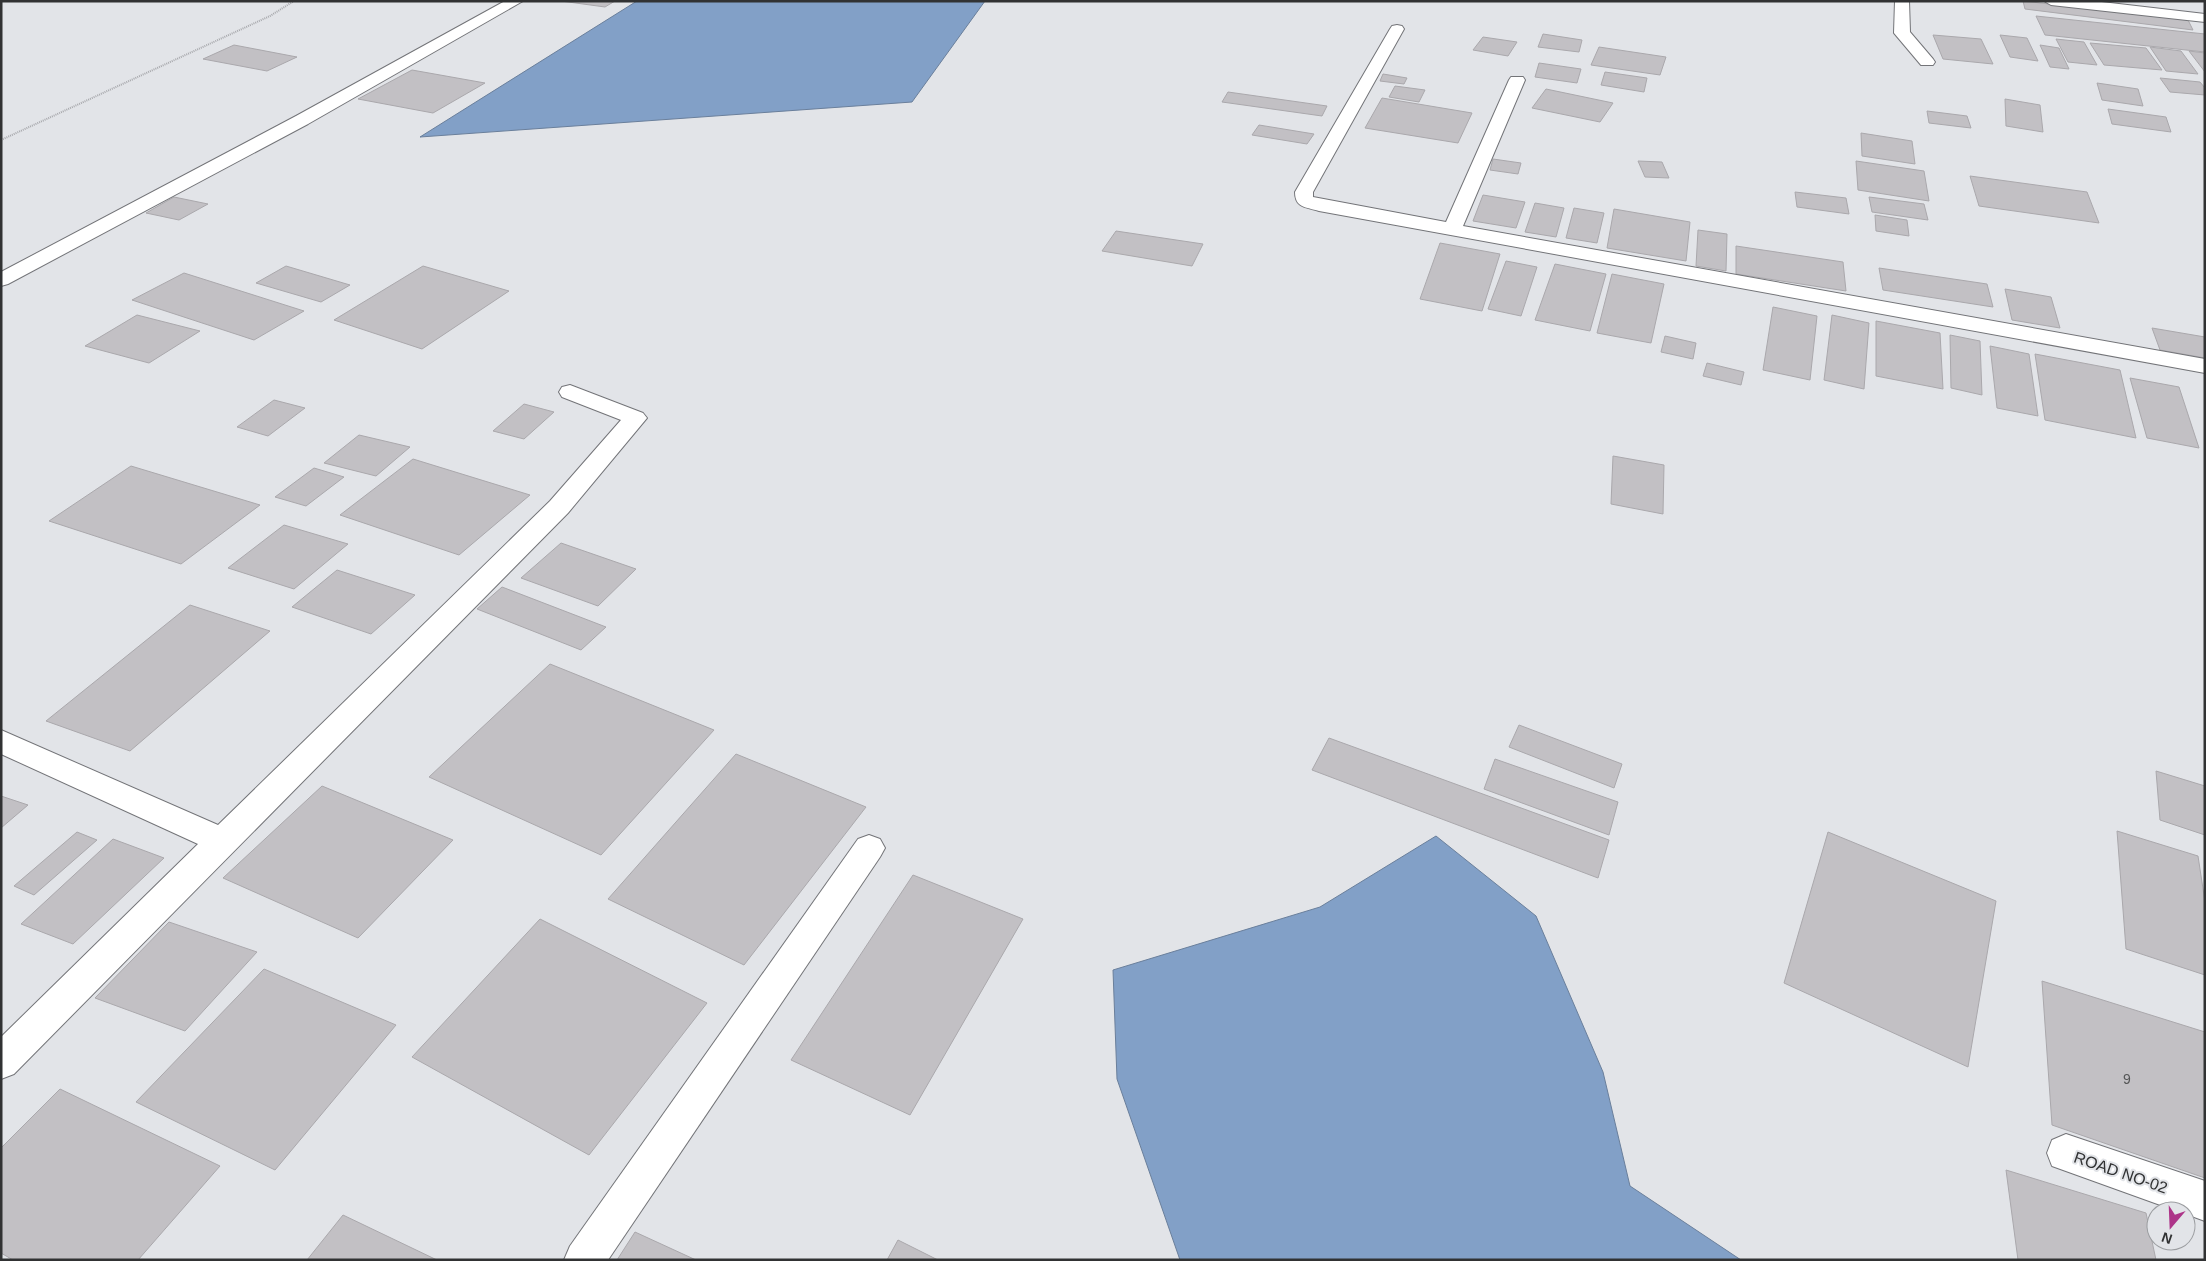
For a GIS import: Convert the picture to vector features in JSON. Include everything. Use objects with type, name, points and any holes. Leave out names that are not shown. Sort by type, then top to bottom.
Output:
[{"type":"street","points":[[1,280],[302,120],[516,1]]},
{"type":"street","points":[[1902,1],[1902,33],[1927,62]]},
{"type":"street","points":[[2050,1],[2205,18]]},
{"type":"street","points":[[1398,29],[1304,192],[1304,200],[1319,205],[1452,230],[2205,366]]},
{"type":"street","points":[[1452,230],[1517,80]]},
{"type":"street","points":[[1,1062],[560,507],[635,418],[570,392]]},
{"type":"street","points":[[1,741],[222,841]]},
{"type":"street","points":[[584,1260],[869,848]]},
{"type":"street","name":"ROAD NO-02","points":[[2066,1153],[2205,1201]]},
{"type":"path","points":[[1,140],[207,46],[270,16],[294,1]]},
{"type":"water","points":[[637,1],[985,1],[912,102],[420,137]]},
{"type":"water","points":[[1436,836],[1536,916],[1603,1072],[1630,1186],[1741,1260],[1180,1260],[1117,1079],[1113,970],[1320,907]]},
{"type":"building","points":[[561,1],[615,1],[605,7]]},
{"type":"building","points":[[2023,1],[2188,20],[2193,30],[2025,9]]},
{"type":"building","points":[[2036,16],[2205,34],[2205,52],[2045,35]]},
{"type":"building","points":[[1543,34],[1582,40],[1579,52],[1538,47]]},
{"type":"building","points":[[1933,35],[1981,39],[1993,64],[1943,59]]},
{"type":"building","points":[[2000,35],[2027,38],[2038,61],[2010,57]]},
{"type":"building","points":[[1483,37],[1517,42],[1508,56],[1473,50]]},
{"type":"building","points":[[2056,39],[2084,42],[2097,65],[2068,62]]},
{"type":"building","points":[[2090,43],[2146,48],[2162,70],[2104,65]]},
{"type":"building","points":[[234,45],[297,57],[267,71],[203,59]]},
{"type":"building","points":[[2040,45],[2059,48],[2069,69],[2050,67]]},
{"type":"building","points":[[1599,47],[1666,57],[1660,75],[1591,65]]},
{"type":"building","points":[[2150,47],[2181,51],[2198,74],[2166,71]]},
{"type":"building","points":[[2189,51],[2205,53],[2205,72]]},
{"type":"building","points":[[1539,63],[1581,69],[1577,83],[1535,77]]},
{"type":"building","points":[[412,70],[485,83],[433,113],[358,99]]},
{"type":"building","points":[[1605,72],[1647,78],[1644,92],[1601,85]]},
{"type":"building","points":[[1383,74],[1407,78],[1404,84],[1380,81]]},
{"type":"building","points":[[2160,78],[2200,82],[2205,88],[2205,95],[2170,92]]},
{"type":"building","points":[[2097,83],[2138,89],[2143,106],[2102,100]]},
{"type":"building","points":[[1395,86],[1425,90],[1419,102],[1389,97]]},
{"type":"building","points":[[1546,89],[1613,103],[1600,122],[1532,108]]},
{"type":"building","points":[[1228,92],[1327,106],[1322,116],[1222,102]]},
{"type":"building","points":[[1382,98],[1472,113],[1458,143],[1365,128]]},
{"type":"building","points":[[2005,99],[2040,105],[2043,132],[2006,126]]},
{"type":"building","points":[[2108,109],[2166,117],[2171,132],[2112,124]]},
{"type":"building","points":[[1927,111],[1967,116],[1971,128],[1929,123]]},
{"type":"building","points":[[1259,125],[1314,134],[1307,144],[1252,135]]},
{"type":"building","points":[[1861,133],[1912,141],[1915,164],[1862,156]]},
{"type":"building","points":[[1493,159],[1521,163],[1518,174],[1490,170]]},
{"type":"building","points":[[1638,161],[1662,162],[1669,178],[1645,177]]},
{"type":"building","points":[[1856,161],[1924,171],[1929,201],[1858,190]]},
{"type":"building","points":[[1970,176],[2087,192],[2099,223],[1979,206]]},
{"type":"building","points":[[1795,192],[1846,198],[1849,214],[1797,207]]},
{"type":"building","points":[[1483,195],[1525,202],[1516,228],[1473,221]]},
{"type":"building","points":[[174,197],[208,204],[179,220],[146,213]]},
{"type":"building","points":[[1869,197],[1924,204],[1928,220],[1872,212]]},
{"type":"building","points":[[1535,203],[1564,208],[1556,237],[1525,232]]},
{"type":"building","points":[[1574,208],[1604,213],[1597,243],[1566,238]]},
{"type":"building","points":[[1614,209],[1690,222],[1686,261],[1607,248]]},
{"type":"building","points":[[1875,215],[1907,220],[1909,236],[1876,231]]},
{"type":"building","points":[[1698,230],[1727,234],[1726,271],[1696,266]]},
{"type":"building","points":[[1116,231],[1203,244],[1192,266],[1102,251]]},
{"type":"building","points":[[1440,243],[1500,254],[1482,311],[1420,299]]},
{"type":"building","points":[[1736,246],[1843,262],[1846,291],[1736,274]]},
{"type":"building","points":[[1506,261],[1537,267],[1521,316],[1488,309]]},
{"type":"building","points":[[1555,264],[1606,274],[1590,331],[1535,320]]},
{"type":"building","points":[[286,266],[350,285],[321,302],[256,283]]},
{"type":"building","points":[[423,266],[509,291],[422,349],[334,320]]},
{"type":"building","points":[[1879,268],[1987,284],[1993,307],[1883,290]]},
{"type":"building","points":[[184,273],[304,311],[254,340],[132,300]]},
{"type":"building","points":[[1612,274],[1664,284],[1651,343],[1597,333]]},
{"type":"building","points":[[2005,289],[2051,297],[2060,328],[2012,320]]},
{"type":"building","points":[[1773,307],[1817,316],[1810,380],[1763,370]]},
{"type":"building","points":[[137,315],[200,331],[149,363],[85,346]]},
{"type":"building","points":[[1832,315],[1869,323],[1864,389],[1824,380]]},
{"type":"building","points":[[1876,321],[1940,333],[1943,389],[1876,376]]},
{"type":"building","points":[[2152,328],[2205,337],[2205,358],[2160,350]]},
{"type":"building","points":[[1950,335],[1980,341],[1982,395],[1951,388]]},
{"type":"building","points":[[1665,336],[1696,343],[1693,359],[1661,352]]},
{"type":"building","points":[[1990,346],[2029,354],[2038,416],[1997,408]]},
{"type":"building","points":[[2035,354],[2120,370],[2136,438],[2045,420]]},
{"type":"building","points":[[1707,363],[1744,372],[1741,385],[1703,376]]},
{"type":"building","points":[[2130,378],[2179,387],[2199,448],[2147,438]]},
{"type":"building","points":[[274,400],[305,408],[268,436],[237,427]]},
{"type":"building","points":[[524,404],[554,412],[524,439],[493,431]]},
{"type":"building","points":[[359,435],[410,447],[376,476],[324,463]]},
{"type":"building","points":[[1613,456],[1664,465],[1663,514],[1611,504]]},
{"type":"building","points":[[413,459],[530,495],[459,555],[340,515]]},
{"type":"building","points":[[131,466],[260,505],[181,564],[49,521]]},
{"type":"building","points":[[314,468],[344,477],[306,506],[275,497]]},
{"type":"building","points":[[284,525],[348,544],[294,589],[228,568]]},
{"type":"building","points":[[561,543],[636,569],[598,606],[521,578]]},
{"type":"building","points":[[337,570],[415,595],[371,634],[292,607]]},
{"type":"building","points":[[502,587],[606,627],[581,650],[477,609]]},
{"type":"building","points":[[190,605],[270,631],[130,751],[46,721]]},
{"type":"building","points":[[550,664],[714,730],[601,855],[429,777]]},
{"type":"building","points":[[1519,725],[1622,764],[1614,788],[1509,747]]},
{"type":"building","points":[[1329,738],[1609,840],[1598,878],[1312,770]]},
{"type":"building","points":[[736,754],[866,807],[744,965],[608,899]]},
{"type":"building","points":[[1495,759],[1618,802],[1609,835],[1484,789]]},
{"type":"building","points":[[2156,771],[2205,786],[2205,835],[2160,820]]},
{"type":"building","points":[[322,786],[453,840],[358,938],[223,878]]},
{"type":"building","points":[[1,796],[28,805],[1,828]]},
{"type":"building","points":[[2117,831],[2198,856],[2205,902],[2205,975],[2126,949]]},
{"type":"building","points":[[77,832],[97,840],[34,895],[14,886]]},
{"type":"building","points":[[1828,832],[1996,901],[1968,1067],[1784,983]]},
{"type":"building","points":[[113,839],[164,858],[73,944],[21,924]]},
{"type":"building","points":[[913,875],[1023,919],[910,1115],[791,1060]]},
{"type":"building","points":[[540,919],[707,1003],[589,1155],[412,1057]]},
{"type":"building","points":[[169,922],[257,952],[185,1031],[95,998]]},
{"type":"building","points":[[264,969],[396,1025],[275,1170],[136,1102]]},
{"type":"building","points":[[2042,981],[2205,1032],[2205,1178],[2052,1125]]},
{"type":"building","points":[[60,1089],[220,1166],[138,1260],[13,1260],[1,1253],[1,1148]]},
{"type":"building","points":[[2006,1170],[2146,1213],[2146,1251],[2154,1251],[2156,1260],[2018,1260]]},
{"type":"building","points":[[343,1215],[437,1260],[307,1260]]},
{"type":"building","points":[[635,1232],[696,1260],[617,1260]]},
{"type":"building","points":[[898,1240],[938,1260],[887,1260]]}]
